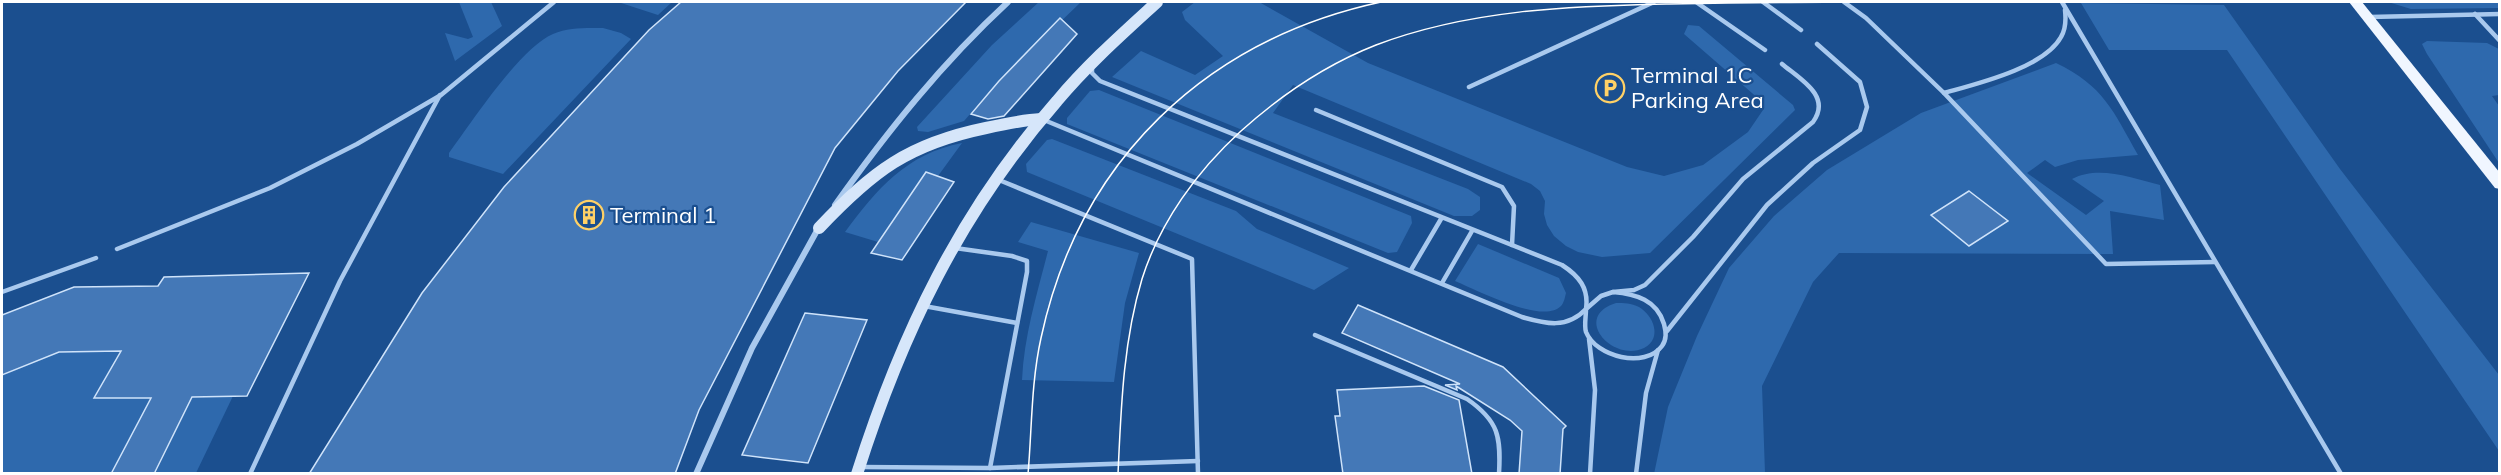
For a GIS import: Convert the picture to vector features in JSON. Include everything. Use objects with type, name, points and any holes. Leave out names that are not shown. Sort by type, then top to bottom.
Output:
[{"type":"main road","points":[[2355,2],[2499,184]]},
{"type":"street","points":[[696,474],[755,337],[819,228],[872,153],[917,97],[953,56],[1008,2]]},
{"type":"street","points":[[858,470],[897,358],[922,305],[952,248],[996,179],[1041,119],[1094,59],[1157,2]]},
{"type":"street","points":[[819,228],[868,178],[905,154],[958,133],[1027,119],[1041,119]]},
{"type":"lane","points":[[117,249],[270,188],[357,144],[441,94],[555,2]]},
{"type":"lane","points":[[1469,87],[1654,2]]},
{"type":"lane","points":[[1696,2],[1765,50]]},
{"type":"lane","points":[[1763,2],[1801,30]]},
{"type":"lane","points":[[1844,2],[1866,18],[1944,93],[2106,264],[2215,262]]},
{"type":"lane","points":[[2062,2],[2341,474]]},
{"type":"lane","points":[[1944,93],[1995,78],[2048,51],[2060,41],[2065,31],[2067,20],[2065,7]]},
{"type":"lane","points":[[2475,14],[2499,40]]},
{"type":"lane","points":[[2368,17],[2499,14]]},
{"type":"lane","points":[[1666,332],[1767,205],[1813,163],[1860,130],[1867,107],[1860,82],[1817,44]]},
{"type":"lane","points":[[1094,59],[1092,73],[1100,81],[1562,266],[1581,278],[1587,294],[1584,326],[1595,346],[1621,358],[1641,358],[1658,350]]},
{"type":"lane","points":[[1041,119],[1389,264],[1411,270],[1537,322],[1563,324],[1573,321],[1601,296],[1634,290],[1645,285],[1693,237],[1743,179],[1813,122],[1819,114],[1820,104],[1817,94],[1782,64]]},
{"type":"lane","points":[[250,474],[340,281],[441,94]]},
{"type":"lane","points":[[1317,110],[1502,187],[1511,194],[1515,203],[1512,245]]},
{"type":"lane","points":[[996,179],[1192,259],[1198,474]]},
{"type":"lane","points":[[1411,270],[1441,219]]},
{"type":"lane","points":[[1442,283],[1472,231]]},
{"type":"lane","points":[[952,248],[1012,256],[1027,261],[1028,272],[990,468]]},
{"type":"lane","points":[[2,292],[96,258]]},
{"type":"lane","points":[[1613,292],[1631,294],[1649,302],[1659,311],[1665,321],[1664,342],[1658,350],[1646,393],[1636,474]]},
{"type":"lane","points":[[922,305],[1017,323]]},
{"type":"lane","points":[[1315,335],[1457,395],[1479,407],[1497,426],[1501,452],[1499,474]]},
{"type":"lane","points":[[1588,335],[1595,366],[1597,395],[1590,474]]},
{"type":"lane","points":[[858,470],[1198,461]]},
{"type":"shaded area","points":[[459,2],[491,2],[502,26],[455,61],[445,33],[468,39],[473,37]]},
{"type":"shaded area","points":[[618,2],[672,2],[658,15]]},
{"type":"shaded area","points":[[1039,2],[1081,2],[999,81],[964,121],[928,132],[918,131],[917,127],[992,45]]},
{"type":"shaded area","points":[[1195,2],[1259,2],[1368,63],[1627,167],[1664,176],[1703,165],[1748,132],[1763,110],[1760,100],[1684,34],[1688,25],[1699,26],[1793,105],[1795,110],[1650,253],[1602,257],[1578,252],[1554,236],[1547,225],[1544,214],[1545,201],[1540,191],[1531,184],[1293,85],[1273,113],[1468,189],[1480,197],[1480,210],[1472,216],[1454,216],[1112,77],[1141,51],[1195,75],[1223,56],[1185,20],[1182,12]]},
{"type":"shaded area","points":[[2388,2],[2499,2],[2499,8],[2411,9]]},
{"type":"shaded area","points":[[2081,3],[2224,5],[2340,169],[2499,375],[2499,451],[2227,50],[2109,50]]},
{"type":"shaded area","points":[[603,28],[621,33],[631,39],[503,174],[449,157],[449,153],[511,70],[540,42],[565,30]]},
{"type":"shaded area","points":[[2427,41],[2487,43],[2499,49],[2499,95],[2492,96],[2499,106],[2499,163],[2427,54],[2422,44]]},
{"type":"shaded area","points":[[2056,63],[2086,81],[2106,101],[2138,155],[2078,160],[2055,167],[2045,160],[2027,173],[2086,215],[2104,201],[2072,179],[2082,175],[2104,173],[2127,176],[2160,185],[2164,220],[2110,211],[2113,254],[1839,253],[1813,282],[1762,386],[1765,473],[1654,474],[1668,407],[1697,336],[1729,268],[1774,216],[1827,170],[1921,113]]},
{"type":"shaded area","points":[[1099,90],[1411,216],[1412,223],[1397,252],[1388,253],[1067,124],[1067,118],[1090,91]]},
{"type":"shaded area","points":[[1052,139],[1236,211],[1257,229],[1349,268],[1314,290],[1027,172],[1026,164],[1047,140]]},
{"type":"shaded area","points":[[962,143],[938,176],[926,173],[878,242],[845,232],[881,188],[894,176],[925,156],[942,148]]},
{"type":"shaded area","points":[[1031,222],[1139,253],[1125,303],[1114,382],[1022,380],[1028,331],[1048,251],[1018,242]]},
{"type":"shaded area","points":[[1478,244],[1559,278],[1566,293],[1562,305],[1552,311],[1525,309],[1455,281]]},
{"type":"shaded area","points":[[1616,303],[1636,306],[1648,315],[1654,327],[1650,344],[1632,351],[1620,349],[1610,344],[1602,336],[1597,327],[1597,318],[1603,310]]},
{"type":"shaded area","points":[[121,351],[94,398],[151,398],[111,473],[2,474],[2,375],[59,352]]},
{"type":"shaded area","points":[[233,396],[196,473],[155,474],[192,397]]},
{"type":"building","name":"Terminal 1","points":[[681,2],[966,2],[898,71],[835,148],[699,410],[675,474],[309,474],[422,293],[504,187],[649,30]]},
{"type":"building","points":[[1060,18],[1077,34],[1004,116],[988,119],[971,114],[999,81]]},
{"type":"building","points":[[926,172],[954,182],[902,260],[871,253]]},
{"type":"building","points":[[1969,191],[2008,221],[1969,246],[1931,215]]},
{"type":"building","points":[[309,273],[247,396],[192,397],[154,474],[111,474],[151,398],[94,398],[121,351],[59,352],[2,375],[2,315],[74,287],[158,286],[164,277]]},
{"type":"building","points":[[1358,305],[1503,367],[1566,426],[1563,429],[1560,474],[1519,474],[1522,431],[1510,420],[1456,386],[1457,390],[1445,385],[1460,384],[1342,333]]},
{"type":"building","points":[[805,313],[867,320],[808,463],[742,455]]},
{"type":"building","points":[[1424,386],[1459,400],[1472,474],[1343,474],[1335,416],[1340,416],[1337,390]]},
{"type":"tram line","points":[[1028,474],[1038,355],[1059,274],[1085,216],[1119,164],[1159,118],[1206,78],[1259,46],[1317,20],[1381,2]]},
{"type":"tram line","points":[[1118,474],[1124,376],[1131,327],[1142,279],[1159,237],[1195,180],[1210,163],[1256,118],[1304,82],[1376,45],[1411,33],[1483,17],[1593,6],[1863,2]]},
{"type":"place","name":"Terminal 1C Parking Area","points":[[1610,88]]},
{"type":"place","name":"Terminal 1","points":[[589,215]]}]
